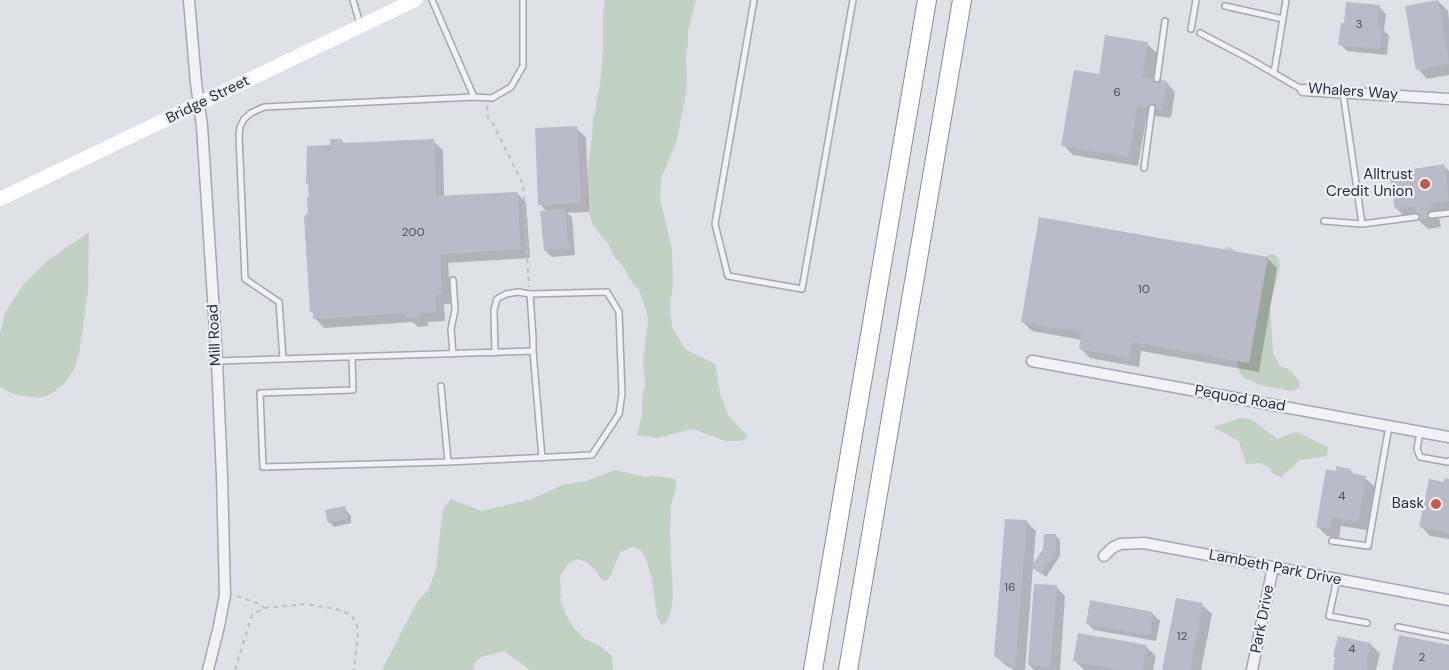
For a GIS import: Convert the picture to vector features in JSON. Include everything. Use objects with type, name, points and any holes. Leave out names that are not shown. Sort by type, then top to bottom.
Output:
[{"type":"highway","points":[[813,670],[927,0]]},
{"type":"highway","points":[[848,670],[962,0]]},
{"type":"street","name":"Mill Road","points":[[189,0],[200,104],[222,476],[225,595],[208,670]]},
{"type":"street","name":"Bridge Street","points":[[0,199],[415,0]]},
{"type":"street","name":"Whalers Way","points":[[1303,90],[1449,99]]},
{"type":"street","name":"Pequod Road","points":[[1032,361],[1449,437]]},
{"type":"street","name":"Lambeth Park Drive","points":[[1104,556],[1120,544],[1136,543],[1449,600]]},
{"type":"street","name":"Park Drive","points":[[1252,670],[1273,567]]},
{"type":"lane","points":[[353,0],[360,26]]},
{"type":"lane","points":[[432,0],[474,97]]},
{"type":"lane","points":[[283,359],[279,302],[245,279],[239,135],[244,119],[264,107],[492,98],[511,87],[523,66],[523,0]]},
{"type":"lane","points":[[754,0],[715,224],[728,276],[802,289],[853,0]]},
{"type":"lane","points":[[1191,28],[1196,0]]},
{"type":"lane","points":[[1274,73],[1286,0]]},
{"type":"lane","points":[[1225,6],[1283,19]]},
{"type":"lane","points":[[1157,79],[1165,21]]},
{"type":"lane","name":"Whalers Way","points":[[1200,33],[1303,90]]},
{"type":"lane","points":[[1343,93],[1362,225]]},
{"type":"lane","points":[[1144,168],[1152,108]]},
{"type":"lane","points":[[1431,215],[1449,213]]},
{"type":"lane","points":[[1324,220],[1362,225],[1416,217]]},
{"type":"lane","points":[[453,280],[455,310],[451,329],[453,354]]},
{"type":"lane","points":[[352,357],[353,390],[260,393],[263,467],[592,455],[619,414],[622,394],[620,312],[607,292],[506,294],[497,300],[494,310],[495,353]]},
{"type":"lane","points":[[530,294],[542,458]]},
{"type":"lane","points":[[217,361],[533,351]]},
{"type":"lane","points":[[441,386],[448,462]]},
{"type":"lane","points":[[1332,541],[1368,546],[1389,426]]},
{"type":"lane","points":[[1420,432],[1417,449],[1420,457],[1449,461]]},
{"type":"lane","points":[[1337,579],[1329,616],[1367,622]]},
{"type":"lane","points":[[1398,627],[1449,637]]},
{"type":"path","points":[[487,98],[488,118],[523,184],[530,294]]},
{"type":"path","points":[[235,670],[252,615],[264,608],[306,604],[350,614],[356,622],[358,632],[354,670]]},
{"type":"green space","points":[[605,0],[696,0],[688,31],[685,99],[676,143],[661,179],[660,198],[672,249],[673,284],[670,306],[672,327],[686,350],[715,364],[720,393],[728,415],[748,437],[741,441],[726,441],[692,429],[657,438],[637,435],[645,385],[643,361],[648,320],[646,310],[638,288],[593,225],[587,202],[593,119],[600,85]]},
{"type":"green space","points":[[89,232],[88,291],[79,354],[74,370],[63,385],[49,395],[38,398],[13,394],[0,387],[0,334],[5,313],[23,285],[46,262]]},
{"type":"green space","points":[[1226,247],[1230,247],[1244,258],[1260,261],[1272,253],[1278,258],[1280,266],[1270,306],[1273,353],[1280,366],[1290,370],[1300,382],[1299,388],[1292,391],[1260,385],[1244,378],[1239,371],[1224,253]]},
{"type":"green space","points":[[1241,418],[1251,419],[1277,439],[1296,432],[1328,447],[1327,456],[1300,460],[1281,477],[1273,474],[1270,468],[1260,463],[1246,464],[1239,441],[1213,427]]},
{"type":"green space","points":[[615,470],[645,477],[671,478],[676,483],[676,489],[671,505],[670,532],[673,598],[666,623],[662,625],[657,616],[652,579],[641,550],[634,547],[620,552],[610,577],[606,581],[602,580],[593,567],[578,559],[570,562],[560,576],[560,599],[565,613],[574,628],[585,639],[600,646],[612,656],[613,670],[530,670],[504,651],[481,657],[475,663],[473,670],[382,670],[417,602],[429,589],[436,569],[443,509],[451,499],[481,511],[532,499],[562,485],[587,481]]},
{"type":"building","points":[[1438,0],[1449,64],[1416,70],[1405,6]]},
{"type":"building","points":[[1346,2],[1380,5],[1377,26],[1382,27],[1380,49],[1338,45],[1341,23],[1344,23]]},
{"type":"building","points":[[1105,35],[1148,42],[1142,77],[1167,81],[1162,110],[1137,106],[1129,157],[1061,146],[1074,70],[1099,74]]},
{"type":"building","points":[[577,126],[581,203],[538,205],[535,128]]},
{"type":"building","points":[[330,139],[342,139],[342,143],[434,139],[436,196],[517,192],[521,249],[440,254],[442,295],[435,295],[436,312],[419,313],[419,317],[407,318],[406,313],[313,319],[313,312],[310,312],[304,216],[308,213],[307,197],[309,197],[308,184],[306,184],[307,146],[330,145]]},
{"type":"building","points":[[1444,164],[1449,201],[1430,204],[1432,218],[1417,220],[1415,206],[1395,209],[1389,173]]},
{"type":"building","points":[[565,209],[569,249],[544,251],[540,211]]},
{"type":"building","points":[[1039,217],[1268,257],[1249,363],[1132,342],[1129,358],[1079,349],[1082,332],[1021,322]]},
{"type":"building","points":[[1336,466],[1351,469],[1350,473],[1366,476],[1358,522],[1332,517],[1330,529],[1316,527],[1326,469],[1336,471]]},
{"type":"building","name":"Bask","points":[[1445,478],[1449,479],[1449,533],[1419,527],[1429,479],[1444,482]]},
{"type":"building","points":[[345,506],[348,519],[328,523],[325,510]]},
{"type":"building","points":[[1005,519],[1027,520],[1015,668],[994,656]]},
{"type":"building","points":[[1044,534],[1056,534],[1056,551],[1041,574],[1031,567],[1043,549]]},
{"type":"building","points":[[1034,584],[1057,585],[1050,667],[1028,665]]},
{"type":"building","points":[[1176,598],[1203,603],[1190,670],[1162,670]]},
{"type":"building","points":[[1090,600],[1153,612],[1149,635],[1086,624]]},
{"type":"building","points":[[1078,633],[1147,645],[1142,670],[1120,670],[1073,661]]},
{"type":"building","points":[[1399,635],[1449,645],[1449,670],[1392,670]]},
{"type":"building","points":[[1338,636],[1371,643],[1366,663],[1368,664],[1367,670],[1333,670],[1335,657],[1333,657]]},
{"type":"place","name":"Alltrust Credit Union","points":[[1425,184]]},
{"type":"place","name":"Bask","points":[[1436,504]]}]
